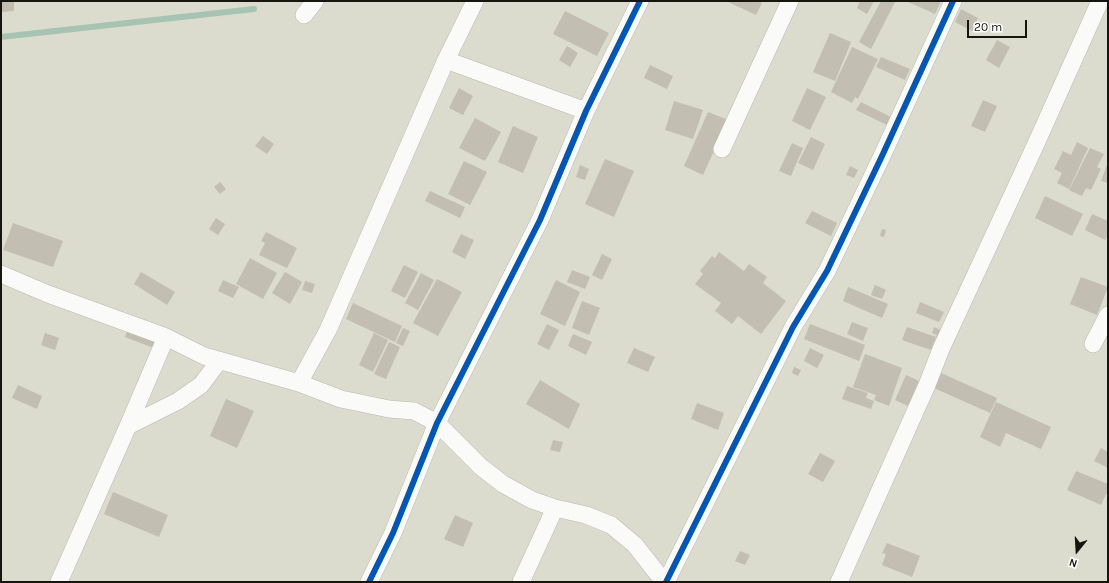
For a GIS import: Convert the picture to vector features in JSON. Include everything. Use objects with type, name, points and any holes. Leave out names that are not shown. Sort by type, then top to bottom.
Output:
[{"type":"street","points":[[304,15],[315,1]]},
{"type":"street","points":[[299,384],[328,330],[446,60],[474,1]]},
{"type":"street","points":[[369,582],[393,533],[437,423],[540,220],[586,111],[640,1]]},
{"type":"street","points":[[722,149],[790,1]]},
{"type":"street","points":[[1,274],[55,296],[166,337],[204,356],[219,361],[253,369],[341,399],[414,411],[437,423],[481,467],[503,484],[532,500],[555,508],[586,515],[611,525],[635,545],[665,582],[793,327],[827,271],[882,156],[953,1]]},
{"type":"street","points":[[839,582],[924,392],[941,349],[1100,1]]},
{"type":"street","points":[[446,60],[586,111]]},
{"type":"street","points":[[1093,344],[1108,314]]},
{"type":"street","points":[[59,582],[166,337]]},
{"type":"street","points":[[128,426],[178,401],[201,385],[219,361]]},
{"type":"street","points":[[521,582],[555,508]]},
{"type":"building","points":[[1,1],[14,1],[14,11],[1,12]]},
{"type":"building","points":[[726,1],[757,1],[762,3],[756,15]]},
{"type":"building","points":[[860,1],[874,1],[867,14],[857,8]]},
{"type":"building","points":[[881,1],[895,2],[871,49],[859,42]]},
{"type":"building","points":[[906,1],[941,1],[935,14]]},
{"type":"building","points":[[961,9],[978,18],[972,31],[955,22]]},
{"type":"building","points":[[565,11],[609,33],[597,56],[553,34]]},
{"type":"building","points":[[830,33],[851,42],[835,81],[813,72]]},
{"type":"building","points":[[997,40],[1010,47],[999,68],[986,60]]},
{"type":"building","points":[[567,46],[578,53],[570,67],[559,60]]},
{"type":"building","points":[[852,47],[878,59],[858,99],[855,97],[852,103],[831,92]]},
{"type":"building","points":[[881,57],[910,69],[905,80],[876,67]]},
{"type":"building","points":[[650,65],[673,76],[667,89],[644,78]]},
{"type":"building","points":[[459,88],[473,96],[463,115],[449,108]]},
{"type":"building","points":[[807,88],[826,97],[810,130],[792,121]]},
{"type":"building","points":[[983,100],[997,106],[985,132],[971,126]]},
{"type":"building","points":[[674,101],[703,110],[693,139],[665,130]]},
{"type":"building","points":[[861,102],[891,117],[887,125],[856,110]]},
{"type":"building","points":[[708,112],[728,120],[703,175],[684,166]]},
{"type":"building","points":[[475,118],[501,132],[485,161],[459,148]]},
{"type":"building","points":[[513,126],[538,137],[523,173],[498,162]]},
{"type":"building","points":[[263,136],[274,144],[267,154],[255,146]]},
{"type":"building","points":[[811,137],[825,144],[813,170],[798,163]]},
{"type":"building","points":[[1077,142],[1088,148],[1069,189],[1057,183],[1062,173],[1054,169],[1063,151],[1071,155]]},
{"type":"building","points":[[792,143],[803,148],[791,176],[779,171]]},
{"type":"building","points":[[1090,148],[1104,154],[1097,167],[1101,169],[1091,190],[1086,188],[1082,196],[1069,190]]},
{"type":"building","points":[[605,159],[634,171],[614,217],[585,204]]},
{"type":"building","points":[[464,161],[487,172],[470,205],[448,194]]},
{"type":"building","points":[[1108,162],[1108,183],[1101,181]]},
{"type":"building","points":[[580,165],[589,169],[585,180],[576,177]]},
{"type":"building","points":[[850,166],[858,170],[854,178],[846,175]]},
{"type":"building","points":[[220,182],[226,189],[220,194],[214,187]]},
{"type":"building","points":[[430,191],[465,207],[460,218],[425,201]]},
{"type":"building","points":[[1045,196],[1083,214],[1072,236],[1035,218]]},
{"type":"building","points":[[812,211],[837,223],[831,236],[805,223]]},
{"type":"building","points":[[1092,214],[1108,221],[1108,234],[1105,240],[1085,230]]},
{"type":"building","points":[[216,218],[225,224],[218,235],[209,229]]},
{"type":"building","points":[[13,223],[63,241],[53,267],[3,250]]},
{"type":"building","points":[[882,229],[886,230],[884,237],[880,236]]},
{"type":"building","points":[[266,232],[297,248],[287,268],[259,255],[265,243],[261,241]]},
{"type":"building","points":[[461,234],[474,240],[465,259],[452,252]]},
{"type":"building","points":[[719,252],[744,271],[749,264],[767,277],[763,283],[786,301],[761,334],[738,316],[732,324],[715,311],[721,303],[695,284],[703,274],[700,271],[712,256],[715,258]]},
{"type":"building","points":[[602,254],[612,259],[602,280],[592,275]]},
{"type":"building","points":[[250,258],[277,273],[263,299],[236,284]]},
{"type":"building","points":[[404,265],[418,272],[405,298],[391,291]]},
{"type":"building","points":[[572,270],[590,277],[585,289],[567,282]]},
{"type":"building","points":[[141,272],[175,292],[167,305],[134,284]]},
{"type":"building","points":[[285,272],[302,282],[290,304],[272,293]]},
{"type":"building","points":[[421,273],[434,280],[418,310],[405,303]]},
{"type":"building","points":[[1081,277],[1108,287],[1097,315],[1070,304]]},
{"type":"building","points":[[437,279],[462,292],[438,336],[413,323]]},
{"type":"building","points":[[223,280],[239,287],[233,298],[218,291]]},
{"type":"building","points":[[556,280],[580,292],[565,326],[540,314]]},
{"type":"building","points":[[305,281],[315,284],[312,293],[302,290]]},
{"type":"building","points":[[875,285],[886,290],[882,299],[871,295]]},
{"type":"building","points":[[848,287],[888,304],[882,318],[843,301]]},
{"type":"building","points":[[582,301],[600,308],[589,335],[572,328]]},
{"type":"building","points":[[920,302],[944,312],[939,322],[916,313]]},
{"type":"building","points":[[353,303],[402,326],[395,342],[346,319]]},
{"type":"building","points":[[131,321],[165,334],[159,350],[125,337]]},
{"type":"building","points":[[852,322],[868,328],[863,341],[847,334]]},
{"type":"building","points":[[547,324],[559,330],[549,350],[537,344]]},
{"type":"building","points":[[810,324],[865,345],[859,361],[804,339]]},
{"type":"building","points":[[907,327],[936,337],[931,350],[902,340]]},
{"type":"building","points":[[934,327],[943,331],[940,339],[936,337],[937,335],[932,333]]},
{"type":"building","points":[[403,328],[410,331],[403,346],[396,343]]},
{"type":"building","points":[[45,333],[59,338],[55,350],[41,345]]},
{"type":"building","points":[[374,333],[388,340],[373,372],[359,365]]},
{"type":"building","points":[[573,334],[592,342],[586,355],[568,346]]},
{"type":"building","points":[[389,342],[400,347],[386,379],[374,374]]},
{"type":"building","points":[[634,348],[655,357],[648,372],[627,363]]},
{"type":"building","points":[[810,348],[824,355],[817,368],[804,361]]},
{"type":"building","points":[[865,354],[902,368],[889,406],[874,400],[876,395],[853,387]]},
{"type":"building","points":[[794,367],[801,370],[798,376],[792,373]]},
{"type":"building","points":[[941,373],[997,398],[990,413],[934,388]]},
{"type":"building","points":[[906,375],[919,381],[908,406],[895,400]]},
{"type":"building","points":[[540,380],[580,404],[569,429],[526,404]]},
{"type":"building","points":[[18,385],[42,396],[37,409],[12,398]]},
{"type":"building","points":[[847,386],[868,393],[866,398],[874,401],[871,409],[842,399]]},
{"type":"building","points":[[226,399],[254,411],[237,448],[210,436]]},
{"type":"building","points":[[996,402],[1051,427],[1041,449],[1006,433],[1000,447],[980,437]]},
{"type":"building","points":[[697,403],[724,413],[718,430],[691,419]]},
{"type":"building","points":[[553,440],[563,442],[560,452],[550,450]]},
{"type":"building","points":[[1101,448],[1108,452],[1108,468],[1094,461]]},
{"type":"building","points":[[820,453],[835,461],[823,482],[808,474]]},
{"type":"building","points":[[1076,471],[1108,484],[1108,490],[1101,505],[1067,490]]},
{"type":"building","points":[[113,492],[168,515],[159,537],[104,514]]},
{"type":"building","points":[[455,515],[473,523],[463,547],[444,539]]},
{"type":"building","points":[[887,543],[920,556],[912,577],[882,565],[886,554],[882,553]]},
{"type":"building","points":[[740,551],[750,555],[745,565],[735,561]]},
{"type":"waterway","points":[[1,37],[254,9]]},
{"type":"cycle path","points":[[369,582],[393,533],[437,423],[540,220],[586,111],[640,1]]},
{"type":"cycle path","points":[[666,582],[793,327],[827,271],[882,156],[953,1]]}]
